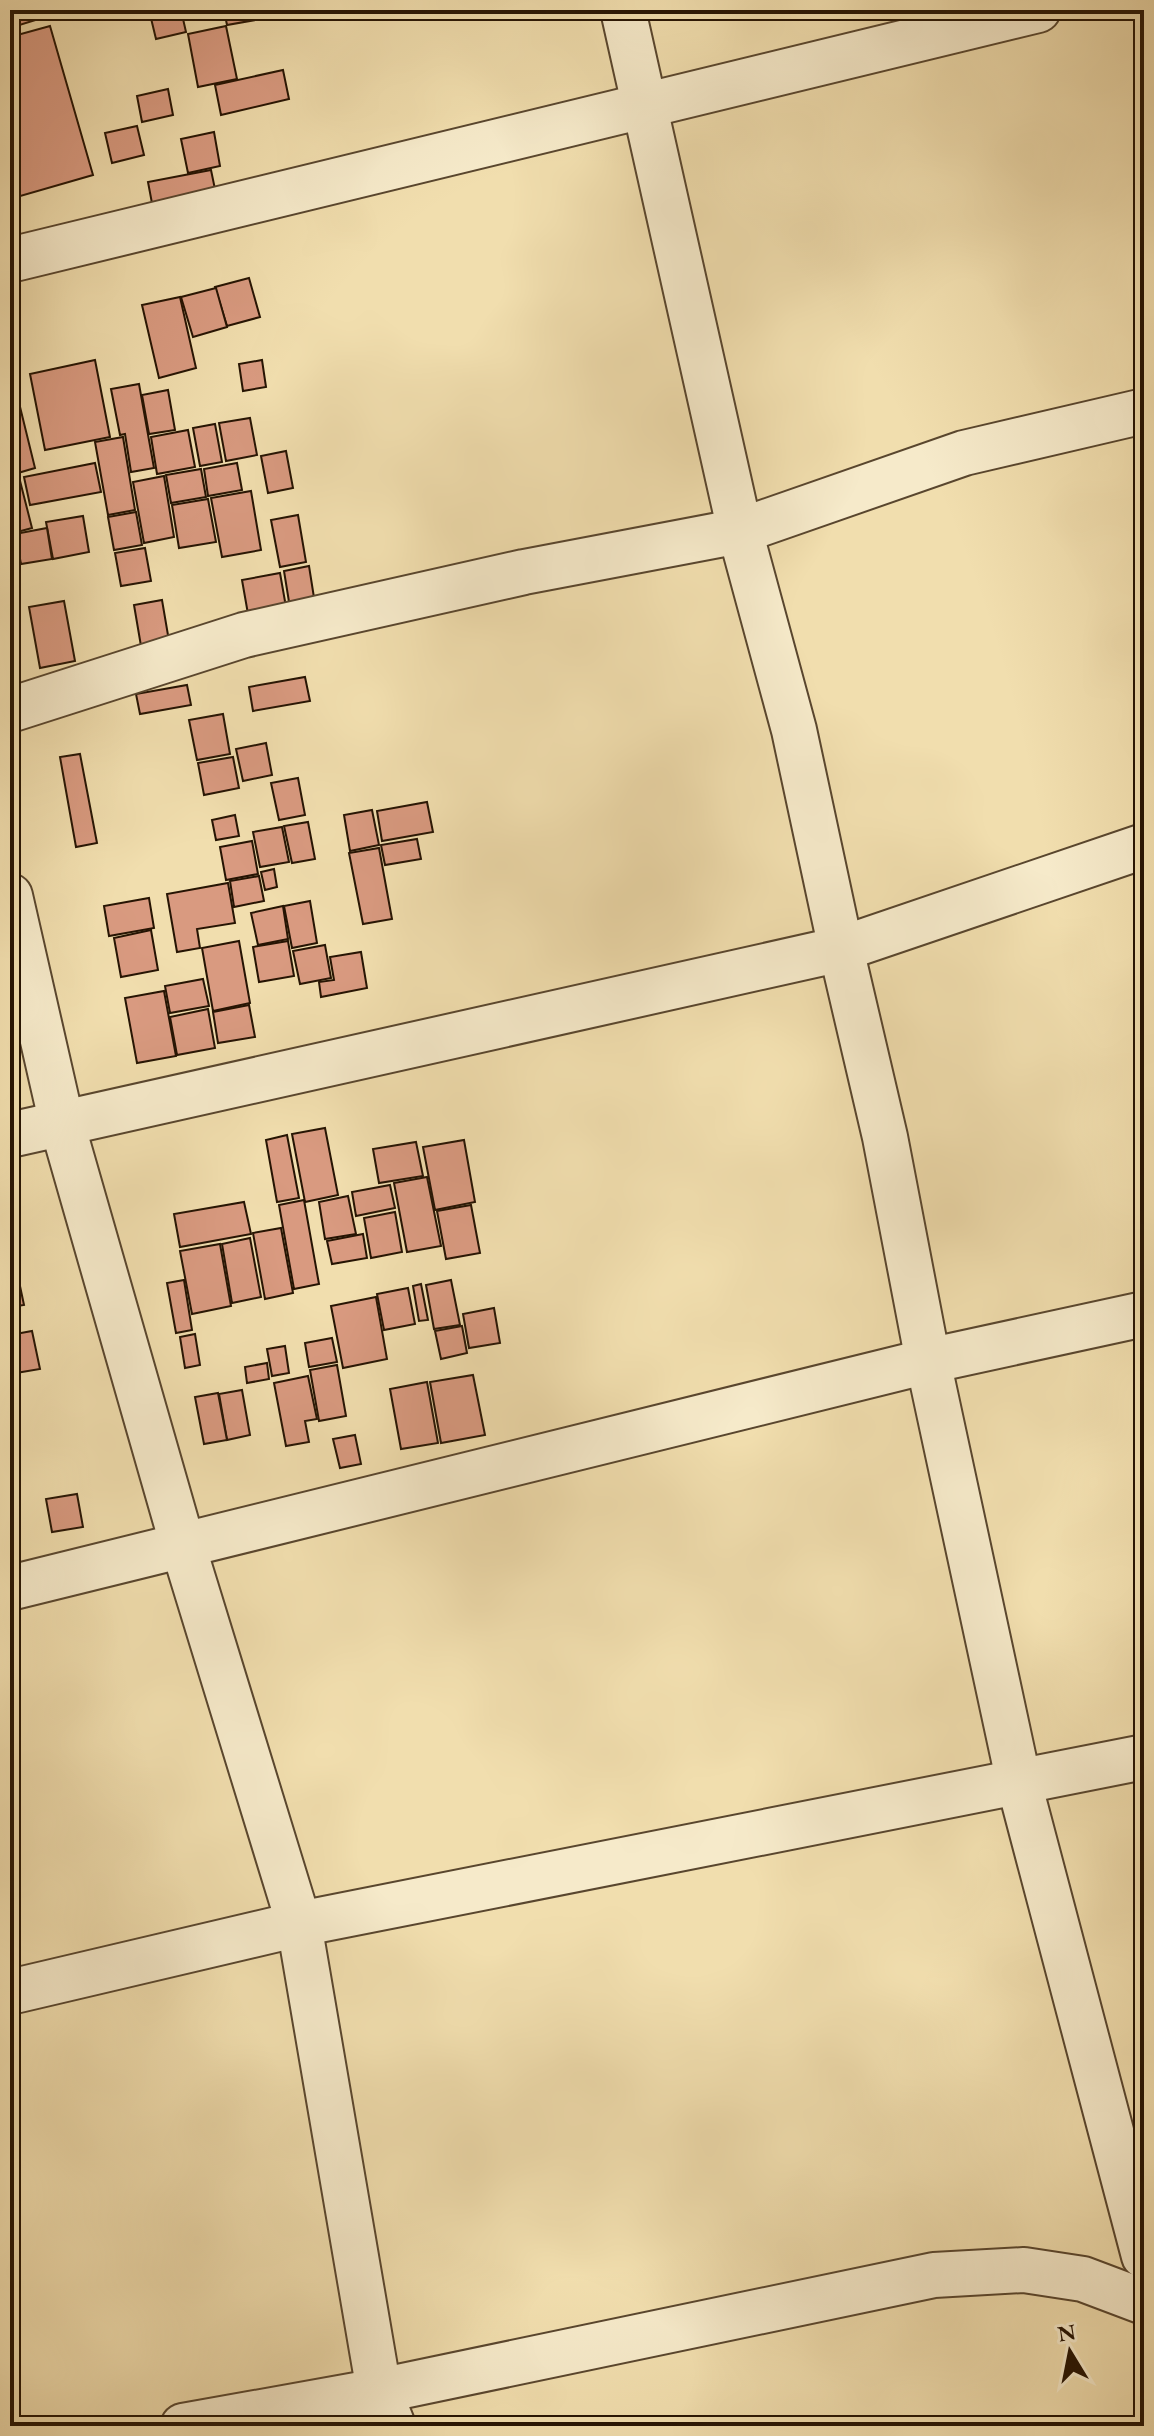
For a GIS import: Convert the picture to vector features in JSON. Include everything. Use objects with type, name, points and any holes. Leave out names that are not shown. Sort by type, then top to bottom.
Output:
[{"type":"street","points":[[623,10],[740,531],[794,730],[885,1137],[928,1361],[1019,1783],[1144,2256]]},
{"type":"street","points":[[10,260],[1038,10]]},
{"type":"street","points":[[10,710],[244,635],[524,572],[740,531],[964,453],[1144,411]]},
{"type":"street","points":[[10,1135],[841,949],[1144,846]]},
{"type":"street","points":[[10,896],[62,1124],[183,1546],[299,1924],[386,2408]]},
{"type":"street","points":[[10,1588],[928,1361],[1144,1314]]},
{"type":"street","points":[[10,1992],[299,1924],[1144,1757]]},
{"type":"street","points":[[183,2426],[386,2408],[934,2275],[1024,2270],[1083,2279],[1144,2302]]},
{"type":"building","points":[[10,10],[43,10],[45,17],[10,28]]},
{"type":"building","points":[[149,10],[181,10],[186,32],[156,39]]},
{"type":"building","points":[[224,10],[277,10],[278,16],[227,25]]},
{"type":"building","points":[[50,26],[93,175],[10,199],[10,37]]},
{"type":"building","points":[[226,26],[237,79],[198,87],[188,34]]},
{"type":"building","points":[[283,70],[289,99],[221,115],[215,85]]},
{"type":"building","points":[[168,89],[173,115],[142,122],[137,96]]},
{"type":"building","points":[[137,126],[144,155],[112,163],[105,133]]},
{"type":"building","points":[[214,132],[220,166],[188,173],[181,139]]},
{"type":"building","points":[[211,170],[216,194],[154,214],[148,182]]},
{"type":"building","points":[[249,278],[260,317],[227,326],[215,287]]},
{"type":"building","points":[[216,288],[227,327],[193,337],[181,297]]},
{"type":"building","points":[[180,297],[196,368],[159,378],[142,305]]},
{"type":"building","points":[[95,360],[110,437],[45,450],[30,374]]},
{"type":"building","points":[[262,360],[266,387],[243,391],[239,364]]},
{"type":"building","points":[[10,366],[35,468],[18,473],[32,528],[10,534]]},
{"type":"building","points":[[139,384],[154,468],[131,472],[125,434],[120,435],[111,389]]},
{"type":"building","points":[[168,390],[175,430],[149,434],[142,395]]},
{"type":"building","points":[[250,418],[257,455],[226,461],[219,423]]},
{"type":"building","points":[[215,424],[222,462],[200,466],[193,428]]},
{"type":"building","points":[[188,430],[195,467],[157,474],[151,437]]},
{"type":"building","points":[[123,437],[135,510],[108,515],[95,442]]},
{"type":"building","points":[[286,451],[293,488],[268,493],[261,456]]},
{"type":"building","points":[[95,463],[101,492],[30,505],[24,477]]},
{"type":"building","points":[[237,463],[242,490],[208,496],[204,469]]},
{"type":"building","points":[[201,469],[206,497],[171,503],[166,475]]},
{"type":"building","points":[[164,476],[174,537],[144,543],[133,482]]},
{"type":"building","points":[[251,491],[261,550],[222,557],[211,498]]},
{"type":"building","points":[[208,499],[216,542],[179,548],[172,505]]},
{"type":"building","points":[[136,512],[142,545],[114,550],[108,517]]},
{"type":"building","points":[[298,515],[306,562],[280,567],[271,520]]},
{"type":"building","points":[[83,516],[89,552],[53,559],[46,522]]},
{"type":"building","points":[[47,528],[52,559],[21,564],[15,534]]},
{"type":"building","points":[[145,548],[151,581],[121,586],[115,553]]},
{"type":"building","points":[[309,566],[315,604],[290,608],[284,571]]},
{"type":"building","points":[[280,573],[286,607],[248,614],[242,580]]},
{"type":"building","points":[[162,600],[169,641],[141,646],[134,605]]},
{"type":"building","points":[[64,601],[75,661],[40,668],[29,607]]},
{"type":"building","points":[[305,677],[310,701],[253,711],[249,687]]},
{"type":"building","points":[[187,685],[191,705],[140,714],[136,694]]},
{"type":"building","points":[[223,714],[230,754],[197,760],[189,720]]},
{"type":"building","points":[[266,743],[272,775],[243,781],[236,749]]},
{"type":"building","points":[[80,754],[97,843],[76,847],[60,757]]},
{"type":"building","points":[[233,757],[239,788],[204,795],[198,763]]},
{"type":"building","points":[[298,778],[305,815],[279,820],[271,783]]},
{"type":"building","points":[[427,802],[433,832],[382,841],[377,811]]},
{"type":"building","points":[[372,810],[379,845],[350,851],[344,815]]},
{"type":"building","points":[[235,815],[239,836],[216,840],[212,820]]},
{"type":"building","points":[[308,822],[315,859],[292,863],[284,826]]},
{"type":"building","points":[[282,827],[289,862],[260,867],[253,832]]},
{"type":"building","points":[[417,839],[421,859],[385,865],[381,845]]},
{"type":"building","points":[[252,841],[258,874],[226,880],[220,847]]},
{"type":"building","points":[[379,848],[392,919],[363,924],[349,853]]},
{"type":"building","points":[[274,869],[277,887],[265,890],[261,872]]},
{"type":"building","points":[[259,876],[264,901],[234,907],[230,881]]},
{"type":"building","points":[[228,883],[235,923],[197,929],[200,948],[177,952],[167,894]]},
{"type":"building","points":[[149,898],[154,928],[109,936],[104,906]]},
{"type":"building","points":[[310,901],[317,943],[292,948],[284,906]]},
{"type":"building","points":[[283,906],[288,939],[258,945],[251,913]]},
{"type":"building","points":[[151,930],[158,970],[121,977],[114,938]]},
{"type":"building","points":[[239,941],[250,1003],[213,1011],[202,948]]},
{"type":"building","points":[[288,941],[294,976],[259,982],[253,947]]},
{"type":"building","points":[[325,945],[331,978],[300,984],[293,951]]},
{"type":"building","points":[[361,952],[367,988],[321,997],[319,982],[334,980],[330,957]]},
{"type":"building","points":[[203,979],[209,1006],[170,1013],[165,986]]},
{"type":"building","points":[[164,991],[176,1056],[137,1063],[125,998]]},
{"type":"building","points":[[249,1005],[255,1037],[218,1043],[213,1012]]},
{"type":"building","points":[[208,1009],[215,1048],[177,1055],[170,1017]]},
{"type":"building","points":[[325,1128],[338,1195],[305,1202],[292,1134]]},
{"type":"building","points":[[287,1135],[299,1198],[277,1202],[266,1140]]},
{"type":"building","points":[[464,1140],[475,1202],[435,1210],[423,1147]]},
{"type":"building","points":[[416,1142],[423,1176],[379,1183],[373,1149]]},
{"type":"building","points":[[427,1177],[441,1246],[407,1252],[394,1183]]},
{"type":"building","points":[[390,1185],[395,1208],[356,1216],[352,1192]]},
{"type":"building","points":[[348,1196],[356,1234],[325,1239],[319,1202]]},
{"type":"building","points":[[304,1200],[319,1284],[294,1289],[279,1205]]},
{"type":"building","points":[[244,1202],[251,1234],[180,1247],[174,1214]]},
{"type":"building","points":[[471,1205],[480,1253],[446,1259],[437,1211]]},
{"type":"building","points":[[395,1212],[402,1252],[371,1258],[364,1218]]},
{"type":"building","points":[[281,1228],[293,1293],[265,1299],[253,1233]]},
{"type":"building","points":[[363,1234],[367,1258],[332,1264],[327,1241]]},
{"type":"building","points":[[250,1238],[261,1297],[232,1303],[222,1244]]},
{"type":"building","points":[[220,1244],[231,1306],[192,1314],[180,1251]]},
{"type":"building","points":[[17,1272],[24,1305],[10,1307],[10,1273]]},
{"type":"building","points":[[184,1280],[192,1330],[176,1333],[167,1283]]},
{"type":"building","points":[[451,1280],[460,1325],[434,1329],[426,1285]]},
{"type":"building","points":[[421,1284],[428,1320],[419,1321],[413,1286]]},
{"type":"building","points":[[408,1288],[415,1324],[384,1330],[377,1294]]},
{"type":"building","points":[[376,1297],[387,1359],[343,1368],[331,1306]]},
{"type":"building","points":[[494,1308],[500,1343],[469,1348],[463,1314]]},
{"type":"building","points":[[462,1326],[467,1353],[441,1359],[435,1331]]},
{"type":"building","points":[[32,1331],[40,1369],[10,1374],[10,1335]]},
{"type":"building","points":[[195,1334],[200,1365],[185,1368],[180,1337]]},
{"type":"building","points":[[332,1338],[337,1362],[309,1367],[305,1343]]},
{"type":"building","points":[[285,1346],[289,1373],[272,1376],[267,1349]]},
{"type":"building","points":[[267,1363],[269,1379],[247,1383],[245,1367]]},
{"type":"building","points":[[337,1365],[346,1416],[319,1421],[310,1370]]},
{"type":"building","points":[[473,1375],[485,1435],[441,1443],[430,1382]]},
{"type":"building","points":[[308,1376],[317,1419],[305,1421],[309,1442],[286,1446],[274,1383]]},
{"type":"building","points":[[427,1382],[438,1443],[401,1449],[390,1389]]},
{"type":"building","points":[[242,1390],[250,1435],[227,1440],[219,1394]]},
{"type":"building","points":[[218,1393],[227,1440],[204,1444],[195,1397]]},
{"type":"building","points":[[355,1435],[361,1464],[340,1468],[333,1439]]},
{"type":"building","points":[[77,1494],[83,1527],[52,1532],[46,1499]]}]
